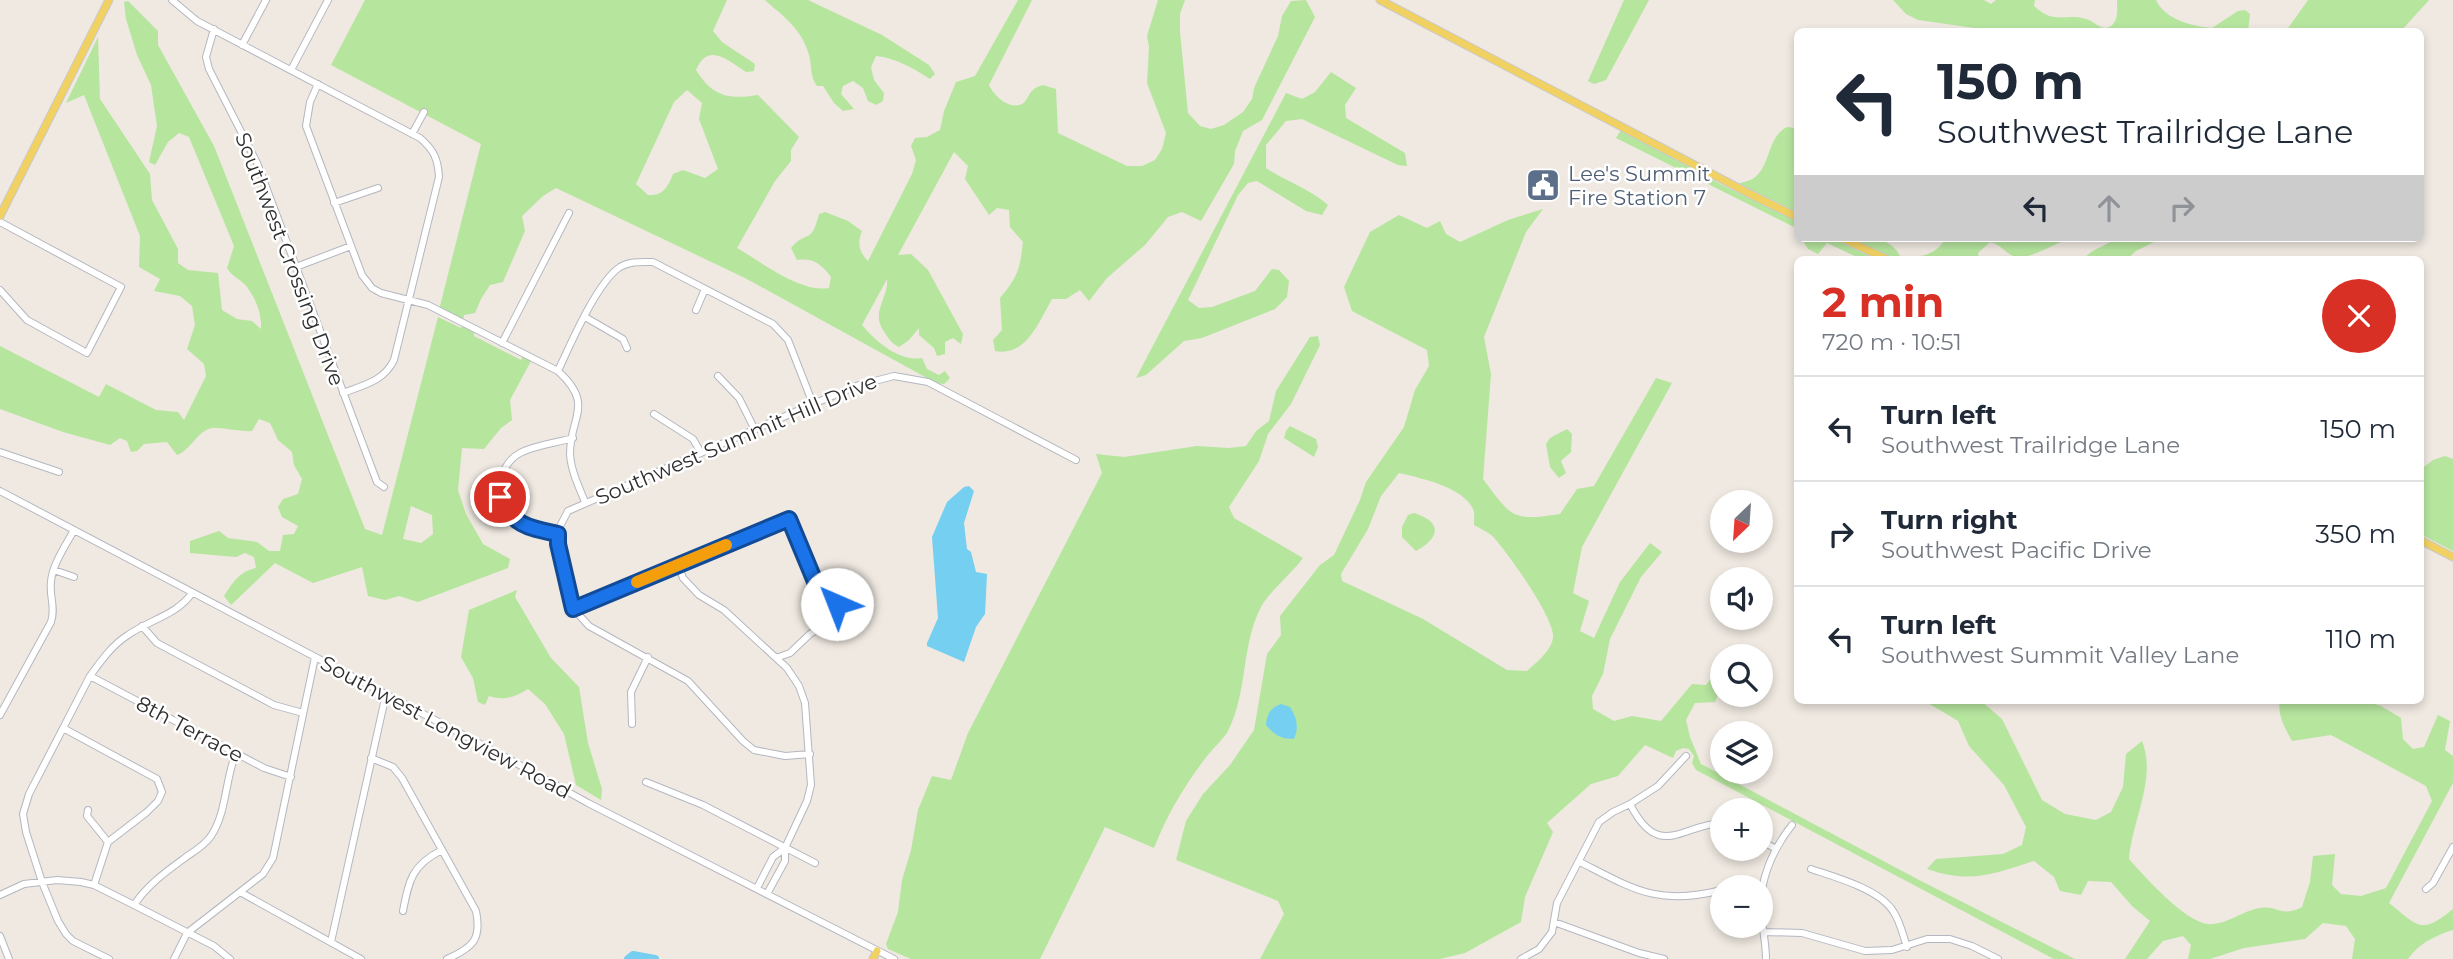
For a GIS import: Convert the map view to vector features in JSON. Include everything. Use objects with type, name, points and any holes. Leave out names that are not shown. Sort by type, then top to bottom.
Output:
[{"type":"main road","points":[[0,216],[109,0]]},
{"type":"main road","points":[[1380,0],[1794,216]]},
{"type":"main road","points":[[1850,242],[1880,256]]},
{"type":"main road","points":[[2424,542],[2453,557]]},
{"type":"main road","points":[[873,959],[877,951]]},
{"type":"street","points":[[172,0],[183,11],[242,45],[412,134],[432,149],[438,161],[439,177],[394,360],[390,369],[380,379],[343,393]]},
{"type":"street","points":[[242,45],[266,0]]},
{"type":"street","points":[[291,70],[328,0]]},
{"type":"street","name":"Southwest Crossing Drive","points":[[214,29],[206,57],[209,69],[257,163],[377,482],[384,487]]},
{"type":"street","points":[[318,84],[306,114],[306,126],[362,275],[372,288],[381,293],[430,305],[558,371],[574,388],[579,402],[570,450],[571,464],[585,502],[568,511],[558,534],[573,609],[589,626],[688,681],[754,750],[785,756],[810,754]]},
{"type":"street","points":[[412,134],[424,112]]},
{"type":"street","points":[[334,203],[379,188]]},
{"type":"street","points":[[502,343],[569,214]]},
{"type":"street","points":[[0,222],[121,287],[87,353],[27,320],[0,290]]},
{"type":"street","points":[[296,267],[351,246]]},
{"type":"street","points":[[558,371],[604,282],[622,266],[653,262],[773,324],[788,340],[813,404]]},
{"type":"street","points":[[696,310],[705,289]]},
{"type":"street","points":[[585,317],[623,339],[627,348]]},
{"type":"street","points":[[718,376],[739,398],[755,430]]},
{"type":"street","name":"Southwest Summit Hill Drive","points":[[585,502],[813,404],[881,378],[894,376],[929,382],[1076,460]]},
{"type":"street","points":[[654,414],[692,439],[701,453]]},
{"type":"street","points":[[558,534],[526,526],[512,518],[500,497],[501,480],[507,466],[518,453],[573,439]]},
{"type":"street","points":[[1,454],[59,472]]},
{"type":"street","name":"Southwest Longview Road","points":[[0,491],[588,803],[894,959]]},
{"type":"street","points":[[573,609],[789,519],[816,584],[837,604]]},
{"type":"street","points":[[0,715],[53,617],[51,582],[54,570],[74,530]]},
{"type":"street","points":[[678,565],[683,578],[699,595],[724,610],[787,668],[799,686],[805,703],[811,785],[807,801],[785,848],[785,860],[767,894]]},
{"type":"street","points":[[54,570],[74,577]]},
{"type":"street","points":[[108,959],[73,941],[66,934],[42,882],[23,814],[29,794],[90,676],[111,649],[126,636],[178,608],[192,593]]},
{"type":"street","points":[[847,601],[855,608],[856,615],[849,622],[841,622],[834,611],[837,604],[847,601]]},
{"type":"street","points":[[776,658],[790,653],[810,634],[836,618]]},
{"type":"street","points":[[142,626],[157,643],[188,660],[274,705],[303,713]]},
{"type":"street","points":[[787,668],[790,653]]},
{"type":"street","points":[[174,959],[187,933],[263,874],[274,858],[315,657]]},
{"type":"street","points":[[632,724],[631,692],[648,657]]},
{"type":"street","name":"8th Terrace","points":[[90,676],[264,768],[291,777]]},
{"type":"street","points":[[331,942],[386,694]]},
{"type":"street","points":[[63,728],[157,779],[162,792],[158,801],[108,842],[94,885]]},
{"type":"street","points":[[134,905],[143,891],[210,838],[223,803],[228,770],[236,753]]},
{"type":"street","points":[[1521,959],[1531,955],[1547,941],[1552,932],[1557,903],[1599,822],[1658,786],[1686,756]]},
{"type":"street","points":[[371,758],[393,767],[402,778],[476,911],[480,926],[474,942],[464,952],[447,959]]},
{"type":"street","points":[[646,782],[703,805],[815,863]]},
{"type":"street","points":[[1630,804],[1644,826],[1666,836],[1677,836],[1710,825]]},
{"type":"street","points":[[88,810],[87,816],[108,842]]},
{"type":"street","points":[[1766,875],[1776,849],[1793,825]]},
{"type":"street","points":[[2426,889],[2433,883],[2453,847]]},
{"type":"street","points":[[757,888],[773,857],[785,848]]},
{"type":"street","points":[[403,911],[408,885],[418,865],[442,850]]},
{"type":"street","points":[[1580,862],[1635,890],[1654,895],[1675,898],[1710,893]]},
{"type":"street","points":[[1811,869],[1851,883],[1882,900],[1895,914],[1907,947]]},
{"type":"street","points":[[0,895],[24,884],[42,882],[71,880],[94,885],[214,946],[230,959]]},
{"type":"street","points":[[240,892],[361,959]]},
{"type":"street","points":[[1554,922],[1639,953],[1664,959]]},
{"type":"street","points":[[1773,932],[1802,933],[1865,955],[1907,947],[1927,939],[1950,939],[1998,959]]},
{"type":"street","points":[[0,936],[9,959]]},
{"type":"street","points":[[1764,938],[1766,959]]},
{"type":"green space","points":[[365,0],[727,0],[713,31],[722,42],[755,64],[754,71],[746,72],[726,59],[713,55],[701,61],[696,70],[708,86],[722,94],[738,97],[758,95],[799,137],[791,150],[791,161],[775,181],[737,248],[794,281],[806,286],[829,288],[831,277],[824,269],[813,261],[797,260],[791,248],[811,234],[819,214],[825,212],[848,221],[862,231],[860,247],[868,261],[912,174],[916,160],[911,146],[915,138],[927,137],[940,130],[944,111],[956,82],[975,76],[1018,0],[1032,0],[989,85],[991,89],[1002,101],[1017,105],[1022,104],[1038,87],[1043,85],[1056,89],[1058,133],[1127,166],[1142,166],[1155,160],[1162,149],[1166,133],[1147,83],[1147,36],[1158,0],[1185,0],[1180,14],[1180,32],[1188,113],[1200,126],[1211,129],[1224,125],[1243,112],[1252,99],[1254,88],[1278,36],[1282,16],[1291,1],[1306,0],[1315,17],[1262,120],[1243,131],[1235,151],[1234,164],[1201,221],[1182,212],[1168,217],[1145,245],[1107,278],[1089,301],[1080,290],[1066,299],[1052,299],[1030,336],[1015,349],[995,351],[993,340],[1002,330],[1000,298],[1017,272],[1023,242],[1010,227],[1009,210],[997,208],[989,215],[965,179],[968,166],[954,152],[898,255],[911,254],[928,270],[963,334],[961,344],[953,338],[945,342],[945,354],[937,356],[934,348],[919,335],[919,328],[899,347],[892,342],[883,330],[879,317],[887,279],[862,325],[874,338],[897,354],[922,358],[927,369],[939,375],[945,371],[950,378],[944,384],[936,383],[745,278],[556,188],[522,216],[525,231],[503,282],[490,285],[475,313],[464,315],[463,322],[439,310],[481,144],[331,65]],"holes":[[[687,90],[702,103],[699,119],[718,169],[705,178],[683,170],[673,174],[667,187],[661,192],[648,195],[636,184],[674,102]]]},
{"type":"green space","points":[[765,0],[808,0],[882,35],[929,65],[935,74],[930,79],[897,61],[876,56],[871,67],[874,80],[884,93],[883,101],[876,105],[868,101],[863,88],[853,81],[843,86],[841,94],[854,109],[843,111],[823,86],[817,86],[815,83],[802,38]]},
{"type":"green space","points":[[1624,0],[1649,0],[1606,80],[1594,84],[1588,81]]},
{"type":"green space","points":[[1893,0],[1984,0],[1991,4],[1996,0],[2035,0],[2034,6],[2048,15],[2079,17],[2104,28],[1974,28],[1918,20],[1906,14]]},
{"type":"green space","points":[[2117,0],[2156,0],[2172,17],[2196,26],[2212,28],[2107,28],[2115,21]]},
{"type":"green space","points":[[2308,0],[2429,0],[2404,28],[2288,28]]},
{"type":"green space","points":[[128,1],[158,31],[158,45],[214,146],[365,529],[382,535],[438,317],[474,332],[474,336],[521,360],[522,357],[531,361],[510,400],[512,420],[501,428],[484,449],[462,448],[458,490],[466,514],[483,544],[510,559],[508,568],[418,602],[399,596],[385,600],[368,596],[362,567],[313,583],[275,563],[231,605],[224,596],[241,575],[256,568],[254,557],[245,553],[236,557],[190,553],[190,541],[219,531],[228,538],[257,542],[269,551],[280,551],[283,535],[294,534],[298,526],[282,517],[278,507],[283,499],[298,494],[302,479],[294,465],[292,452],[278,440],[270,423],[259,419],[252,431],[212,428],[202,433],[177,455],[167,442],[144,444],[137,451],[131,452],[127,441],[120,438],[110,445],[63,432],[0,409],[0,346],[99,397],[106,384],[156,410],[178,412],[184,420],[206,376],[204,364],[187,349],[195,325],[192,306],[180,296],[154,291],[160,279],[139,267],[140,236],[84,95],[66,103],[98,37],[100,99],[150,174],[152,200],[178,249],[178,263],[188,270],[218,273],[222,310],[237,319],[252,321],[261,329],[259,312],[253,297],[245,284],[227,268],[234,246],[189,137],[179,133],[168,142],[155,165],[149,162],[157,126],[151,85],[137,55],[126,19],[124,2]],"holes":[[[411,506],[432,515],[433,534],[421,543],[403,539]]]},
{"type":"green space","points":[[2245,10],[2250,14],[2248,28],[2212,28],[2238,11]]},
{"type":"green space","points":[[1331,72],[1356,88],[1345,105],[1346,118],[1405,153],[1407,166],[1398,165],[1302,119],[1286,121],[1266,145],[1266,168],[1314,194],[1328,205],[1322,215],[1306,211],[1257,181],[1248,183],[1238,195],[1188,300],[1199,308],[1212,307],[1255,291],[1272,269],[1279,270],[1289,281],[1287,297],[1275,309],[1202,338],[1184,341],[1146,375],[1136,378],[1286,93],[1302,99],[1315,92]]},
{"type":"green space","points":[[1787,127],[1794,128],[1794,211],[1738,184],[1759,173],[1772,144]]},
{"type":"green space","points":[[1621,130],[1724,186],[1794,220],[1794,227],[1616,138]]},
{"type":"green space","points":[[1543,209],[1526,232],[1484,337],[1491,374],[1483,479],[1500,501],[1514,513],[1531,517],[1560,514],[1577,489],[1594,486],[1656,378],[1672,383],[1582,547],[1573,593],[1589,601],[1580,631],[1594,638],[1620,582],[1650,543],[1662,552],[1641,577],[1610,639],[1603,674],[1592,696],[1593,709],[1614,721],[1632,716],[1661,721],[1692,684],[1706,685],[1710,680],[1710,702],[1695,703],[1686,720],[1701,764],[1710,769],[1710,777],[1696,770],[1692,763],[1694,756],[1689,749],[1676,751],[1673,758],[1645,745],[1618,776],[1591,784],[1547,823],[1553,832],[1525,897],[1521,922],[1465,953],[1440,959],[1260,959],[1284,914],[1278,901],[1176,860],[1186,821],[1203,794],[1230,765],[1254,730],[1267,654],[1281,635],[1280,616],[1320,565],[1334,555],[1366,482],[1404,427],[1415,390],[1429,366],[1427,350],[1352,311],[1344,287],[1370,232],[1399,215],[1427,228],[1440,221],[1446,234],[1460,242],[1508,220]],"holes":[[[1399,473],[1451,489],[1468,501],[1474,511],[1474,525],[1494,538],[1540,603],[1552,629],[1553,638],[1546,652],[1527,671],[1507,670],[1423,619],[1342,581],[1341,574],[1368,529],[1381,496]]]},
{"type":"green space","points":[[1804,242],[1840,242],[1869,256],[1855,256],[1827,243],[1818,254],[1808,249]]},
{"type":"green space","points":[[1858,242],[1885,242],[1900,256],[1887,256]]},
{"type":"green space","points":[[1943,242],[1990,242],[1978,253],[1978,256],[1918,256],[1932,252]]},
{"type":"green space","points":[[1990,242],[2061,242],[2026,256],[2014,256]]},
{"type":"green space","points":[[2154,242],[2130,256],[2087,256],[2107,244]]},
{"type":"green space","points":[[1318,336],[1320,345],[1291,404],[1268,434],[1259,461],[1229,507],[1234,518],[1303,558],[1261,607],[1250,637],[1239,701],[1228,731],[1182,791],[1154,848],[1105,827],[1040,959],[911,959],[888,949],[886,944],[898,912],[902,880],[918,810],[932,776],[951,780],[968,733],[1102,473],[1096,454],[1124,457],[1197,446],[1246,446],[1256,431],[1269,421],[1276,391],[1310,337]]},
{"type":"green space","points":[[1290,426],[1316,439],[1318,447],[1314,457],[1284,438]]},
{"type":"green space","points":[[1567,429],[1572,434],[1571,452],[1561,461],[1566,473],[1559,478],[1550,467],[1546,444],[1550,438]]},
{"type":"green space","points":[[2445,456],[2453,459],[2453,551],[2424,536],[2424,467]]},
{"type":"green space","points":[[1414,513],[1430,521],[1435,530],[1430,541],[1416,551],[1402,537],[1402,527],[1408,515]]},
{"type":"green space","points":[[517,590],[515,597],[551,658],[579,687],[588,743],[602,789],[601,800],[576,785],[564,734],[545,704],[528,689],[510,697],[489,696],[485,705],[478,702],[473,678],[461,657],[469,610]]},
{"type":"green space","points":[[1930,704],[1985,704],[2002,719],[2042,800],[2065,814],[2096,820],[2111,812],[2123,787],[2126,754],[2142,741],[2147,770],[2129,859],[2177,907],[2199,921],[2214,924],[2260,908],[2289,911],[2302,907],[2310,882],[2313,856],[2335,854],[2332,885],[2341,894],[2361,896],[2386,888],[2432,801],[2426,786],[2331,735],[2292,741],[2284,726],[2279,704],[2381,706],[2401,718],[2403,739],[2413,749],[2424,747],[2438,715],[2450,721],[2445,750],[2453,756],[2453,783],[2389,903],[2420,925],[2434,922],[2453,909],[2453,930],[2428,941],[2408,959],[2352,959],[2355,939],[2346,926],[2323,923],[2305,939],[2244,948],[2210,959],[2188,959],[2191,945],[2183,936],[2163,941],[2147,959],[2125,959],[2150,921],[2132,906],[2111,882],[2088,881],[2081,895],[2060,891],[2054,877],[2034,861],[1981,876],[1956,876],[1927,869],[1936,859],[2003,854],[2022,845],[2026,827],[2004,785],[1969,746],[1958,721]]},
{"type":"green space","points":[[1723,784],[1739,784],[1765,798],[1749,798]]},
{"type":"green space","points":[[1773,802],[2075,959],[2054,959],[1773,811]]},
{"type":"water","points":[[969,486],[974,491],[964,523],[967,549],[971,552],[976,572],[987,574],[985,614],[976,627],[964,662],[927,646],[927,643],[938,618],[932,537],[947,502],[964,487]]},
{"type":"water","points":[[1281,704],[1290,707],[1294,715],[1297,727],[1294,739],[1278,736],[1266,725],[1270,712]]},
{"type":"waterway","points":[[628,959],[633,955],[655,959]]},
{"type":"slow traffic","points":[[637,582],[726,545]]},
{"type":"place","name":"Lee's Summit Fire Station 7","points":[[1543,185]]},
{"type":"route","points":[[500,497],[512,518],[526,526],[558,534],[570,606],[573,609],[789,519],[808,570],[816,584],[837,604]]}]
